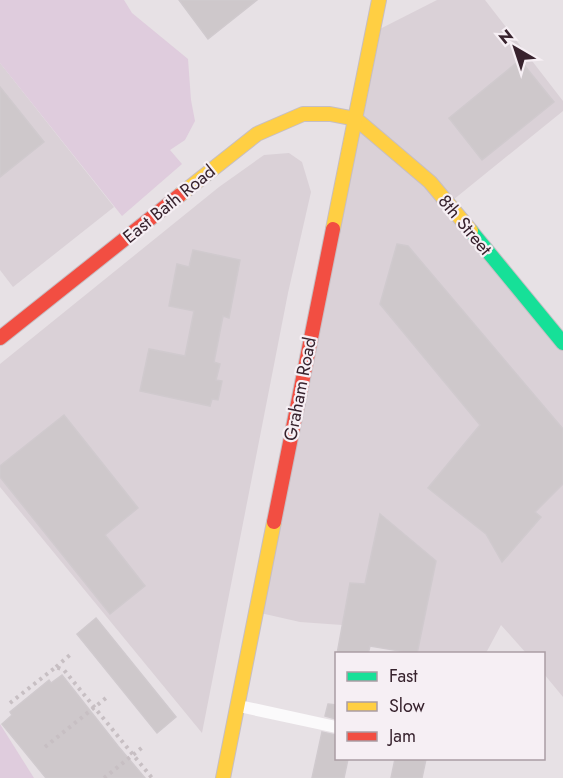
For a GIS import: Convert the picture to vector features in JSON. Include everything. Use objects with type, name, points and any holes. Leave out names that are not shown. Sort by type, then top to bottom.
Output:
[{"type":"main road","name":"Graham Road","points":[[223,778],[379,0]]},
{"type":"main road","name":"East Bath Road","points":[[0,338],[257,134],[303,114],[330,114],[356,118]]},
{"type":"main road","name":"8th Street","points":[[356,118],[430,183],[563,344]]},
{"type":"lane","points":[[237,705],[335,727]]},
{"type":"path","points":[[10,703],[71,654]]},
{"type":"path","points":[[56,667],[69,674],[152,778]]},
{"type":"path","points":[[45,747],[106,698]]},
{"type":"path","points":[[104,778],[144,746]]},
{"type":"shaded area","points":[[0,0],[124,0],[132,13],[188,59],[195,121],[185,140],[170,150],[182,164],[122,216],[0,63]]},
{"type":"shaded area","points":[[437,0],[485,0],[563,101],[563,111],[448,204],[563,343],[563,697],[545,675],[545,652],[525,652],[501,625],[487,652],[404,652],[353,642],[356,626],[300,622],[256,612],[372,33]]},
{"type":"shaded area","points":[[0,63],[114,207],[13,287],[0,270]]},
{"type":"shaded area","points":[[289,153],[302,162],[311,192],[288,293],[202,733],[0,487],[0,364],[219,187],[264,155]]},
{"type":"shaded area","points":[[0,724],[34,778],[0,778]]},
{"type":"building","points":[[179,0],[257,0],[208,39]]},
{"type":"building","points":[[520,60],[554,102],[482,160],[449,118]]},
{"type":"building","points":[[0,87],[44,142],[0,177]]},
{"type":"building","points":[[397,244],[408,246],[563,429],[563,484],[535,512],[541,517],[502,562],[486,534],[428,488],[480,425],[380,304]]},
{"type":"building","points":[[193,250],[240,260],[229,318],[223,316],[214,362],[220,364],[216,380],[222,381],[218,400],[212,399],[210,406],[140,391],[149,349],[185,356],[194,311],[169,306],[177,264],[189,267]]},
{"type":"building","points":[[64,415],[138,508],[105,535],[145,586],[110,614],[0,477],[0,466]]},
{"type":"building","points":[[380,514],[436,561],[417,652],[370,646],[368,652],[337,652],[350,583],[365,584]]},
{"type":"building","points":[[96,618],[176,717],[157,733],[77,634]]},
{"type":"building","points":[[62,675],[145,778],[46,778],[2,724],[12,715],[10,712],[49,680],[51,683]]},
{"type":"building","points":[[328,704],[335,705],[335,719],[325,716]]},
{"type":"building","points":[[322,732],[335,735],[335,760],[348,760],[344,778],[312,778]]},
{"type":"building","points":[[395,760],[426,760],[422,778],[391,778]]},
{"type":"traffic: fast","points":[[471,231],[563,343]]},
{"type":"traffic: slow","points":[[333,229],[379,0]]},
{"type":"traffic: slow","points":[[180,195],[257,134],[303,114],[330,114],[356,119],[430,182],[471,231]]},
{"type":"traffic: slow","points":[[223,778],[274,522]]},
{"type":"traffic: jam","points":[[0,338],[180,195]]},
{"type":"traffic: jam","points":[[274,522],[333,229]]}]
